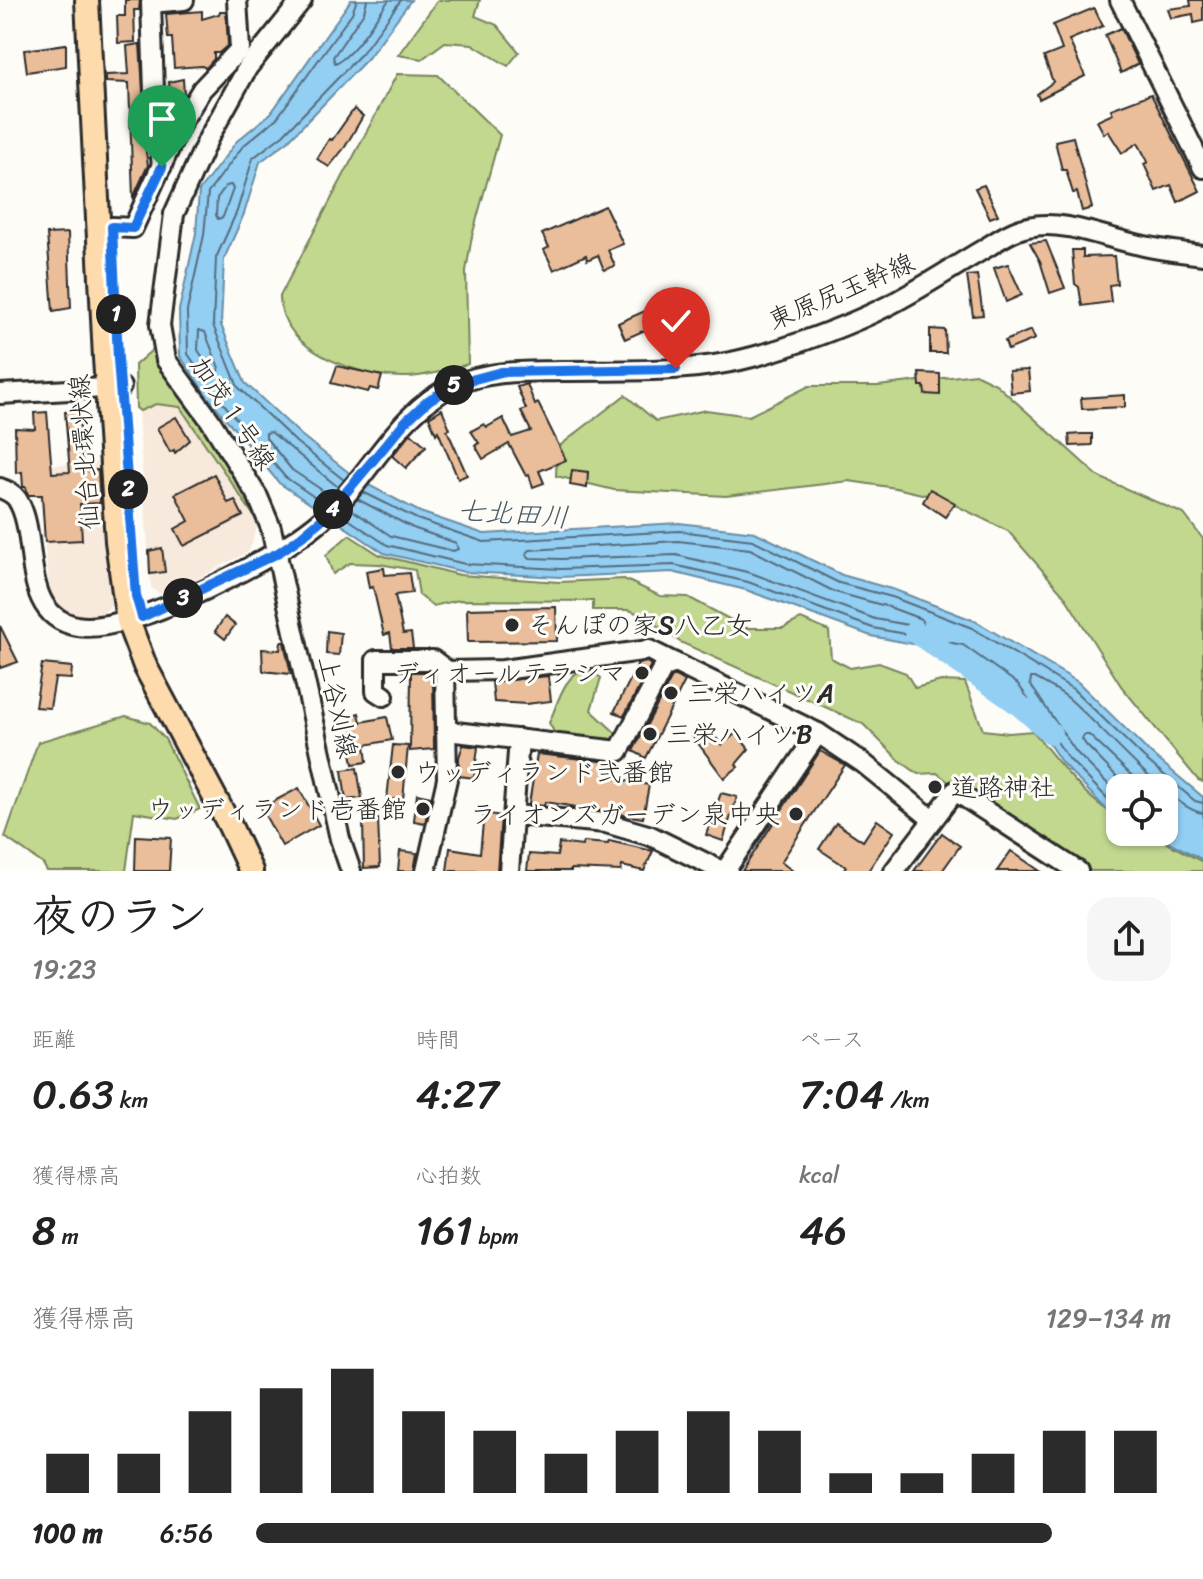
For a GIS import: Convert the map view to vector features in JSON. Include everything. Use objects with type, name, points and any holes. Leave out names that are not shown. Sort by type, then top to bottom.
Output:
[{"type":"main road","name":"仙台北環状線","points":[[87,0],[114,388]]},
{"type":"main road","name":"仙台北環状線","points":[[101,0],[112,227],[117,541],[145,666],[251,871]]},
{"type":"main road","name":"仙台北環状線","points":[[135,619],[243,824],[264,871]]},
{"type":"street","points":[[162,167],[154,91],[151,3],[184,0]]},
{"type":"street","points":[[112,227],[133,228],[181,123],[202,89],[240,49],[237,0]]},
{"type":"street","points":[[289,0],[301,0]]},
{"type":"street","name":"加茂１号線","points":[[278,553],[258,497],[210,420],[166,360],[160,325],[174,214],[208,139],[248,67],[301,0]]},
{"type":"street","points":[[1120,0],[1203,168]]},
{"type":"street","name":"東原尻玉幹線","points":[[0,488],[15,495],[25,515],[37,592],[52,614],[71,626],[94,628],[135,619],[278,553],[327,515],[406,421],[429,400],[456,384],[501,372],[676,369],[733,361],[818,335],[900,300],[1026,227],[1053,224],[1140,246],[1203,255]]},
{"type":"street","points":[[0,394],[114,388]]},
{"type":"street","name":"上谷刈線","points":[[278,553],[340,839],[351,871]]},
{"type":"street","points":[[384,696],[376,691],[376,660],[433,660],[445,671],[503,670],[649,650],[818,733],[863,763],[932,819]]},
{"type":"street","points":[[447,731],[619,751],[663,668],[675,663]]},
{"type":"street","points":[[426,871],[447,779],[445,671]]},
{"type":"street","points":[[515,815],[606,823],[651,836],[724,871],[818,733]]},
{"type":"street","points":[[509,871],[519,739]]},
{"type":"street","points":[[894,871],[955,791],[1078,871]]},
{"type":"shaded area","points":[[156,404],[180,407],[258,524],[249,551],[165,596],[151,588],[138,413]]},
{"type":"shaded area","points":[[101,462],[111,606],[93,622],[70,621],[51,603],[36,466]]},
{"type":"green space","points":[[438,0],[480,0],[475,16],[497,25],[519,52],[508,66],[472,44],[445,42],[422,59],[398,55]]},
{"type":"green space","points":[[397,74],[438,75],[500,135],[472,236],[466,271],[468,364],[408,377],[368,373],[347,367],[308,347],[283,316],[280,296]]},
{"type":"green space","points":[[152,350],[254,498],[258,522],[180,407],[156,404],[140,411],[136,408],[135,365]]},
{"type":"green space","points":[[975,374],[996,384],[1099,477],[1184,514],[1203,539],[1203,782],[1198,780],[1121,686],[1064,595],[1008,531],[943,499],[849,481],[726,496],[614,490],[556,476],[557,448],[625,395],[656,421],[706,410],[749,416],[809,386],[878,386]]},
{"type":"green space","points":[[349,535],[380,555],[460,575],[559,582],[624,579],[660,596],[688,597],[746,628],[783,628],[801,619],[829,631],[831,658],[850,668],[879,663],[906,673],[915,688],[941,681],[965,682],[983,730],[1009,733],[1033,731],[1062,767],[1106,809],[1106,846],[1173,846],[1203,862],[1203,871],[1091,871],[964,784],[951,784],[937,773],[918,774],[899,760],[863,724],[680,642],[642,615],[629,610],[593,610],[593,601],[459,600],[433,606],[419,595],[415,570],[350,563],[333,574],[326,555]]},
{"type":"green space","points":[[587,668],[601,678],[591,710],[621,738],[616,745],[557,737],[549,723],[567,683],[572,676]]},
{"type":"green space","points":[[126,716],[150,723],[165,739],[200,809],[177,819],[134,812],[126,871],[47,871],[43,864],[5,837],[38,742]]},
{"type":"water","points":[[351,0],[411,0],[368,58],[288,141],[260,162],[244,214],[224,259],[221,325],[245,383],[301,435],[357,479],[420,512],[484,534],[679,523],[755,532],[842,575],[895,590],[975,621],[1078,682],[1176,774],[1106,774],[1106,809],[1062,763],[1012,689],[960,653],[871,636],[746,590],[672,572],[560,577],[464,572],[384,553],[279,483],[207,396],[180,356],[179,310],[196,233],[199,191],[237,141],[271,113]]},
{"type":"water","points":[[1178,776],[1203,797],[1203,860],[1176,846]]},
{"type":"building","points":[[125,0],[140,0],[139,10],[134,10],[135,42],[118,43],[117,16],[125,16]]},
{"type":"building","points":[[1190,0],[1203,0],[1203,21],[1194,23],[1193,14],[1171,18],[1168,9],[1191,6]]},
{"type":"building","points":[[1094,8],[1103,26],[1069,40],[1085,76],[1039,99],[1037,94],[1053,82],[1044,57],[1062,50],[1053,25]]},
{"type":"building","points":[[202,11],[202,19],[226,11],[228,45],[219,53],[214,53],[214,59],[206,68],[174,68],[172,38],[168,38],[166,14]]},
{"type":"building","points":[[1121,28],[1138,64],[1121,73],[1105,35]]},
{"type":"building","points":[[66,44],[66,66],[27,72],[24,50]]},
{"type":"building","points":[[140,44],[145,120],[141,120],[148,165],[133,198],[129,83],[106,82],[106,75],[129,74],[127,46]]},
{"type":"building","points":[[183,79],[184,95],[180,101],[171,103],[169,82]]},
{"type":"building","points":[[1151,94],[1200,191],[1178,202],[1171,185],[1156,191],[1144,164],[1148,162],[1138,143],[1122,153],[1108,131],[1104,134],[1097,121],[1113,114],[1111,109]]},
{"type":"building","points":[[354,109],[363,116],[329,167],[317,159]]},
{"type":"building","points":[[1073,137],[1092,208],[1082,211],[1077,192],[1073,193],[1066,170],[1062,170],[1055,141]]},
{"type":"building","points":[[984,185],[998,215],[990,218],[975,188]]},
{"type":"building","points":[[605,206],[623,244],[608,250],[615,266],[604,270],[598,255],[587,260],[586,255],[554,270],[544,250],[549,247],[542,234]]},
{"type":"building","points":[[68,233],[71,308],[53,311],[47,234]]},
{"type":"building","points":[[1046,241],[1065,288],[1050,293],[1040,261],[1030,243]]},
{"type":"building","points":[[1072,250],[1083,250],[1083,257],[1114,256],[1117,284],[1109,285],[1111,302],[1082,306],[1079,287],[1075,284]]},
{"type":"building","points":[[1008,264],[1022,295],[1006,302],[994,268]]},
{"type":"building","points":[[977,275],[983,315],[973,316],[967,276]]},
{"type":"building","points":[[656,306],[672,348],[663,351],[654,330],[647,334],[645,330],[625,339],[618,323]]},
{"type":"building","points":[[930,329],[945,330],[946,353],[930,353]]},
{"type":"building","points":[[1031,330],[1035,339],[1008,350],[1005,341]]},
{"type":"building","points":[[337,366],[382,376],[378,390],[370,388],[368,392],[331,383]]},
{"type":"building","points":[[1028,370],[1030,391],[1011,393],[1009,371]]},
{"type":"building","points":[[919,373],[940,374],[940,395],[925,394],[924,386],[920,386]]},
{"type":"building","points":[[527,384],[535,405],[538,403],[566,460],[539,471],[544,483],[533,487],[509,444],[483,459],[475,445],[479,443],[471,431],[503,418],[512,437],[531,431],[521,411],[526,409],[517,387]]},
{"type":"building","points":[[1125,395],[1125,407],[1082,409],[1081,398]]},
{"type":"building","points":[[442,409],[450,429],[447,430],[467,475],[458,479],[429,417]]},
{"type":"building","points":[[79,411],[83,471],[98,470],[100,503],[80,504],[82,540],[45,542],[42,495],[28,495],[26,487],[23,487],[22,472],[16,473],[15,428],[35,429],[34,413],[47,412],[52,473],[70,472],[65,412]]},
{"type":"building","points":[[176,417],[190,440],[175,453],[174,450],[170,452],[157,428]]},
{"type":"building","points":[[411,433],[426,446],[406,468],[392,456]]},
{"type":"building","points":[[1092,434],[1092,445],[1070,446],[1069,435]]},
{"type":"building","points":[[572,470],[588,472],[587,488],[570,485]]},
{"type":"building","points":[[214,474],[228,503],[235,500],[243,516],[184,546],[175,529],[189,521],[175,494]]},
{"type":"building","points":[[930,489],[955,503],[945,517],[923,502]]},
{"type":"building","points":[[162,548],[165,572],[150,574],[149,551]]},
{"type":"building","points":[[384,568],[385,575],[409,573],[412,593],[395,595],[403,634],[411,633],[413,648],[392,648],[390,633],[384,635],[373,587],[369,588],[366,571]]},
{"type":"building","name":"そんぽの家S八乙女","points":[[556,607],[557,641],[468,642],[467,609]]},
{"type":"building","points":[[225,617],[235,625],[225,639],[215,631]]},
{"type":"building","points":[[0,626],[18,662],[0,668]]},
{"type":"building","points":[[327,631],[341,633],[339,655],[326,654]]},
{"type":"building","points":[[281,642],[284,642],[291,674],[263,671],[262,649],[280,650]]},
{"type":"building","points":[[647,662],[651,665],[624,716],[614,712],[638,664]]},
{"type":"building","points":[[42,664],[72,667],[71,679],[55,678],[50,708],[35,707]]},
{"type":"building","points":[[411,672],[429,672],[433,675],[434,749],[410,751]]},
{"type":"building","points":[[548,676],[551,701],[526,704],[494,702],[492,682]]},
{"type":"building","points":[[675,676],[685,681],[646,758],[633,751]]},
{"type":"building","points":[[359,713],[361,722],[387,717],[392,740],[365,745],[367,762],[353,764],[345,717]]},
{"type":"building","points":[[701,726],[712,742],[716,738],[722,745],[736,733],[749,749],[736,764],[738,767],[724,778],[691,734]]},
{"type":"building","name":"ウッディランド弐番館","points":[[393,745],[408,746],[403,800],[387,799]]},
{"type":"building","points":[[463,745],[478,747],[474,778],[459,776],[459,757]]},
{"type":"building","name":"ライオンズガーデン泉中央","points":[[820,751],[845,765],[781,862],[793,871],[742,871]]},
{"type":"building","points":[[537,754],[619,763],[617,779],[649,785],[643,818],[545,802],[544,806],[529,804]]},
{"type":"building","points":[[357,768],[362,798],[346,800],[342,770]]},
{"type":"building","points":[[299,788],[319,825],[282,846],[261,808]]},
{"type":"building","points":[[721,793],[737,797],[723,841],[706,835]]},
{"type":"building","name":"ウッディランド壱番館","points":[[417,794],[431,797],[425,823],[414,821]]},
{"type":"building","points":[[484,813],[501,816],[497,871],[447,871],[450,848],[480,853]]},
{"type":"building","points":[[378,819],[380,867],[364,868],[363,820]]},
{"type":"building","points":[[877,820],[894,832],[868,871],[843,871],[846,867],[819,849],[836,823],[863,841]]},
{"type":"building","points":[[942,833],[960,846],[942,871],[914,871]]},
{"type":"building","points":[[136,836],[171,838],[169,871],[135,871]]},
{"type":"building","points":[[609,841],[653,851],[644,871],[622,866],[621,871],[527,871],[529,854],[557,856],[559,843],[582,846],[583,842],[608,844]]},
{"type":"building","points":[[400,851],[417,853],[414,871],[398,871]]},
{"type":"building","points":[[1011,851],[1040,871],[997,871]]},
{"type":"waterway","name":"七北田川","points":[[915,632],[1018,704],[1051,733]]},
{"type":"place","name":"そんぽの家S八乙女","points":[[512,625]]},
{"type":"place","name":"ディオールテラシマ","points":[[642,673]]},
{"type":"place","name":"三栄ハイツA","points":[[671,693]]},
{"type":"place","name":"三栄ハイツB","points":[[650,734]]},
{"type":"place","name":"ウッディランド弐番館","points":[[398,772]]},
{"type":"place","name":"道路神社","points":[[935,787]]},
{"type":"place","name":"ウッディランド壱番館","points":[[423,809]]},
{"type":"place","name":"ライオンズガーデン泉中央","points":[[796,814]]},
{"type":"route","points":[[162,167],[133,228],[112,227],[118,359],[136,596],[142,617],[278,553],[301,537],[349,491],[406,421],[429,400],[456,384],[501,372],[676,369]]}]
